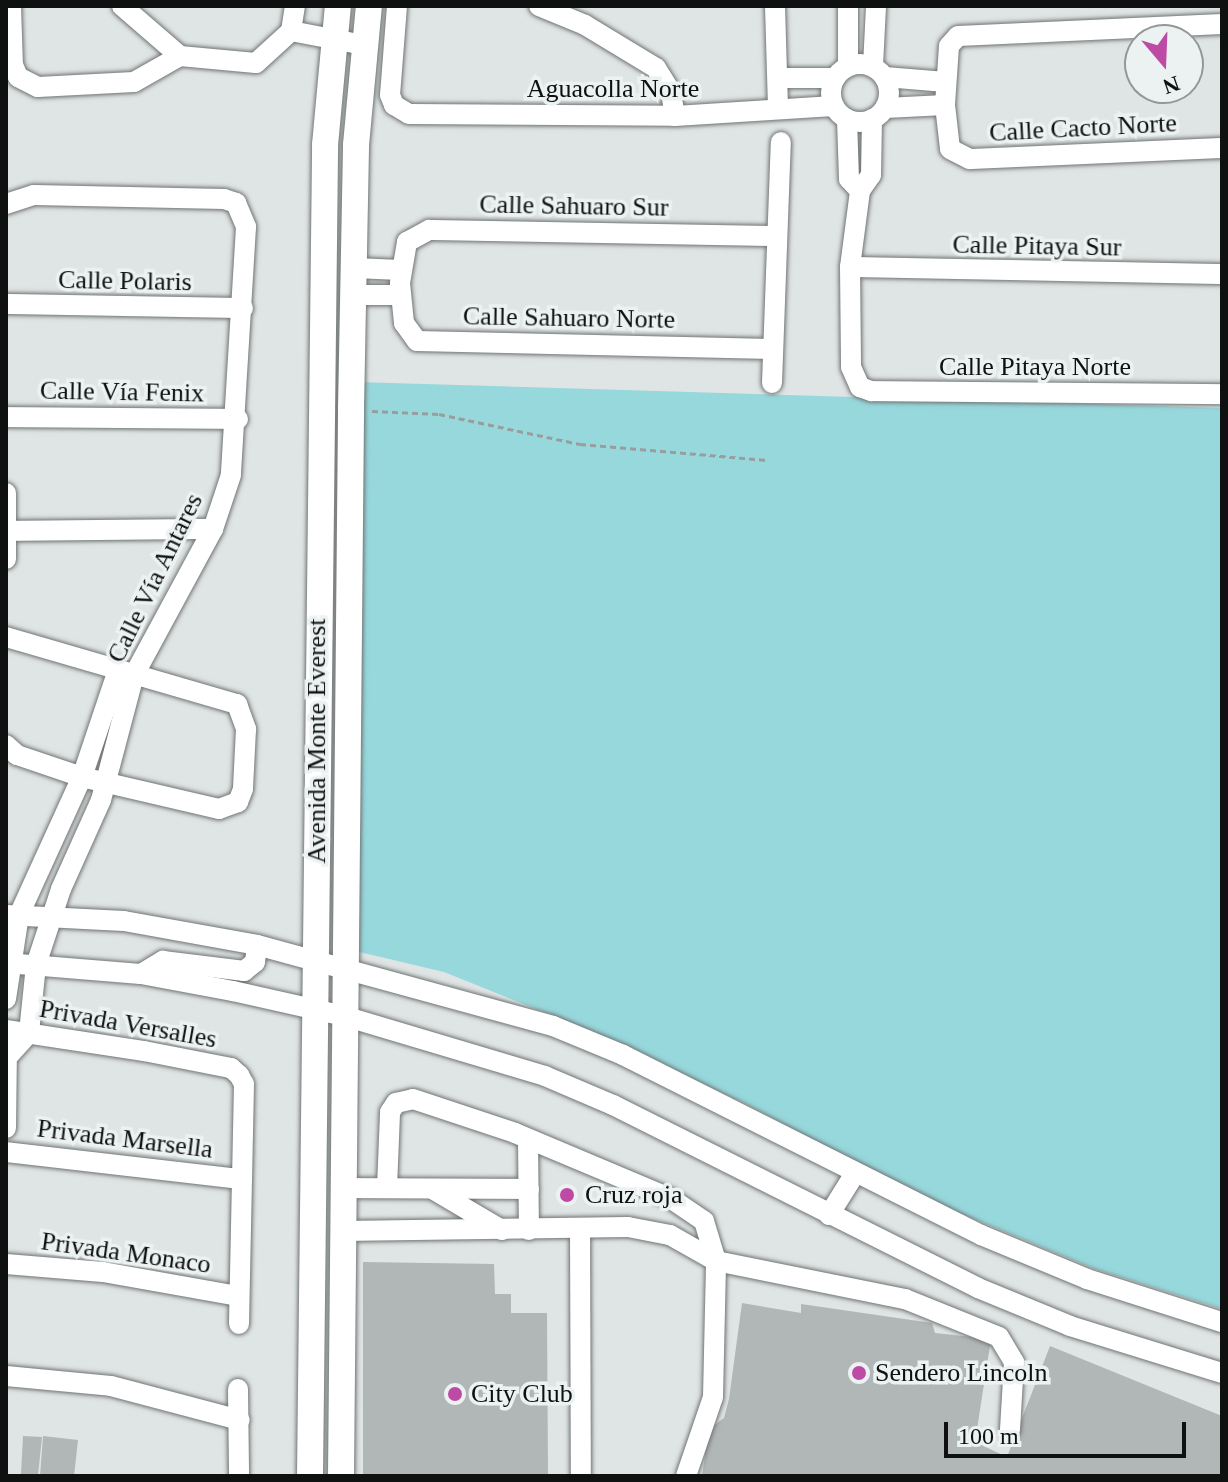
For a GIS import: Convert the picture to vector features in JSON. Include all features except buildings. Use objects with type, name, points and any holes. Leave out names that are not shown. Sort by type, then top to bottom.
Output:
[{"type":"main road","name":"Avenida Monte Everest","points":[[310,1469],[325,145],[338,6]]},
{"type":"main road","name":"Avenida Monte Everest","points":[[341,1470],[344,965],[356,145],[369,6]]},
{"type":"main road","points":[[324,293],[354,295]]},
{"type":"main road","points":[[310,1469],[341,1470]]},
{"type":"street","points":[[11,6],[10,56],[18,77],[38,87],[115,84],[146,77],[180,56]]},
{"type":"street","points":[[122,6],[180,56],[235,64],[269,56],[291,31],[295,6]]},
{"type":"street","name":"Aguacolla Norte","points":[[397,6],[391,71],[394,105],[409,114],[675,116],[778,109],[879,114]]},
{"type":"street","points":[[539,6],[585,25],[656,68],[671,92],[675,116]]},
{"type":"street","points":[[775,6],[778,109]]},
{"type":"street","points":[[848,6],[841,112],[849,179],[860,191]]},
{"type":"street","points":[[850,267],[860,191],[871,175],[879,114],[889,93],[879,72],[876,6]]},
{"type":"street","points":[[879,114],[945,105],[953,39],[966,34],[1034,36],[1222,24]]},
{"type":"street","points":[[291,31],[364,45]]},
{"type":"street","points":[[779,78],[879,72],[946,82]]},
{"type":"street","name":"Calle Cacto Norte","points":[[945,105],[950,149],[970,159],[1222,148]]},
{"type":"street","points":[[772,383],[774,236],[781,142]]},
{"type":"street","name":"Calle Vía Antares","points":[[6,203],[34,195],[134,194],[236,203],[246,227],[238,419],[231,475],[213,529],[126,672],[82,777],[12,915],[6,999]]},
{"type":"street","name":"Calle Sahuaro Sur","points":[[400,283],[407,242],[429,230],[774,236]]},
{"type":"street","name":"Calle Pitaya Sur","points":[[850,267],[1222,274]]},
{"type":"street","name":"Calle Pitaya Norte","points":[[850,267],[853,379],[871,391],[1222,394]]},
{"type":"street","points":[[355,268],[400,283]]},
{"type":"street","points":[[354,295],[400,283]]},
{"type":"street","name":"Calle Sahuaro Norte","points":[[400,283],[406,331],[426,342],[772,349]]},
{"type":"street","name":"Calle Polaris","points":[[6,304],[243,308]]},
{"type":"street","name":"Calle Vía Fenix","points":[[6,417],[238,419]]},
{"type":"street","points":[[6,493],[6,559]]},
{"type":"street","points":[[7,531],[213,529]]},
{"type":"street","points":[[6,637],[237,704],[246,729],[245,778],[238,802],[219,809],[82,777],[7,746]]},
{"type":"street","name":"Calle Vía Antares","points":[[29,1033],[36,965],[51,916],[107,783],[126,672]]},
{"type":"street","points":[[12,915],[124,921],[257,945],[315,957],[553,1026],[623,1055],[854,1175],[1087,1279],[1222,1322]]},
{"type":"street","points":[[141,974],[163,961],[244,971],[255,962],[257,945]]},
{"type":"street","points":[[8,963],[141,974],[314,1009],[545,1076],[978,1288],[1070,1326],[1222,1373]]},
{"type":"street","name":"Privada Versalles","points":[[6,1030],[188,1060],[239,1075],[244,1084],[239,1179]]},
{"type":"street","points":[[6,1128],[8,1047],[29,1033]]},
{"type":"street","points":[[387,1188],[390,1112],[403,1099],[528,1139],[629,1179],[695,1213],[710,1232],[716,1261],[713,1397],[686,1476]]},
{"type":"street","points":[[528,1139],[529,1230]]},
{"type":"street","name":"Privada Marsella","points":[[6,1152],[239,1179]]},
{"type":"street","points":[[829,1215],[854,1175]]},
{"type":"street","points":[[239,1179],[239,1324]]},
{"type":"street","points":[[428,1187],[502,1230]]},
{"type":"street","points":[[343,1188],[529,1189]]},
{"type":"street","points":[[342,1231],[628,1227],[670,1235],[716,1261],[905,1299],[999,1337],[1014,1362],[1010,1430]]},
{"type":"street","points":[[580,1229],[581,1476]]},
{"type":"street","name":"Privada Monaco","points":[[6,1264],[103,1272],[238,1296]]},
{"type":"street","points":[[6,1376],[111,1386],[240,1420]]},
{"type":"street","points":[[238,1389],[239,1476]]},
{"type":"path","points":[[351,408],[439,414],[580,444],[765,460]]},
{"type":"shaded area","points":[[356,382],[1222,408],[1222,1309],[1095,1269],[921,1197],[744,1103],[581,1027],[444,972],[351,950]]},
{"type":"place","name":"Cruz roja","points":[[567,1195]]},
{"type":"place","name":"Sendero Lincoln","points":[[859,1373]]},
{"type":"place","name":"City Club","points":[[455,1394]]}]
